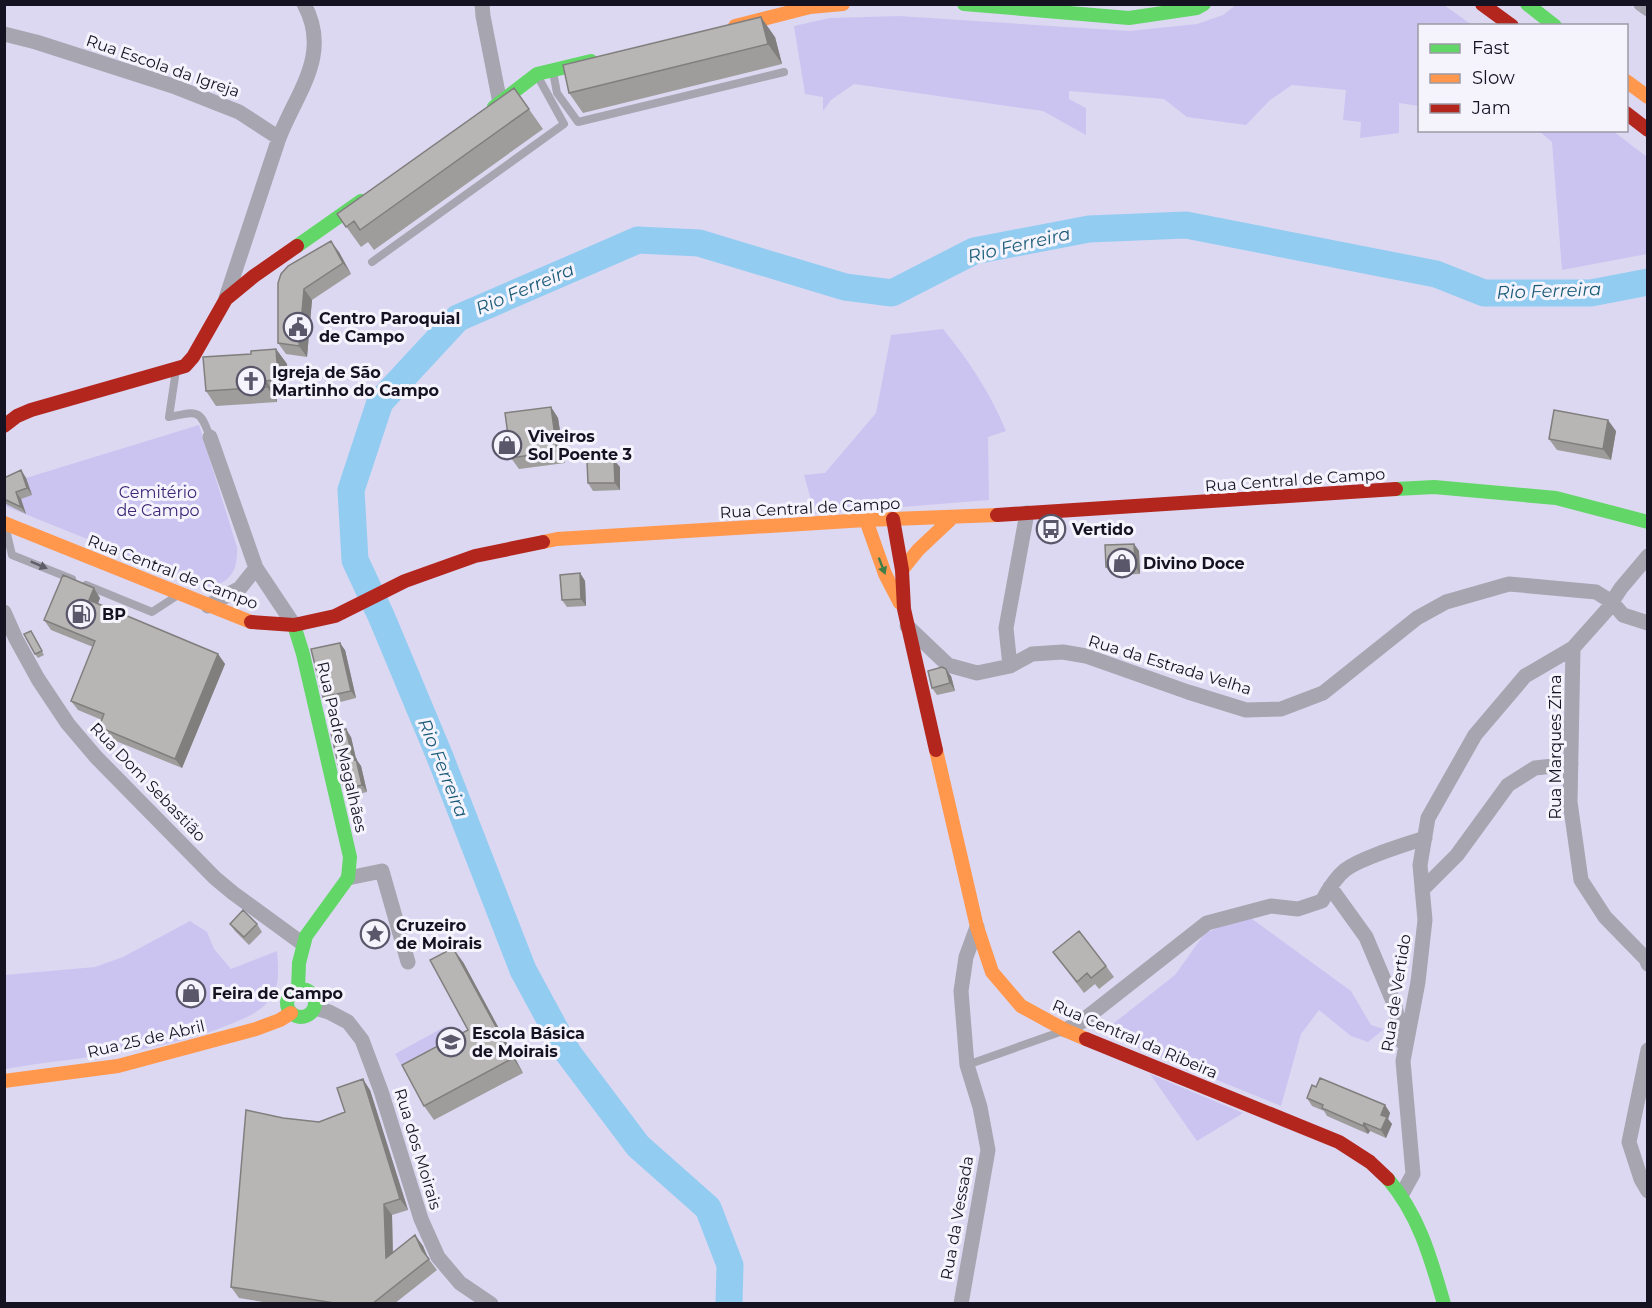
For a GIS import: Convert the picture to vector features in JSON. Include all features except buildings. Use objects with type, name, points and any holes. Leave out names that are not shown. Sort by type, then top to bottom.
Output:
[{"type":"main road","points":[[720,29],[810,7],[843,4]]},
{"type":"main road","points":[[964,4],[1053,8],[1129,18],[1197,8],[1204,4]]},
{"type":"main road","points":[[1482,4],[1509,24]]},
{"type":"main road","points":[[1527,4],[1552,24]]},
{"type":"main road","points":[[482,116],[537,74],[608,57]]},
{"type":"main road","points":[[1628,83],[1647,97]]},
{"type":"main road","points":[[1628,115],[1647,130]]},
{"type":"main road","points":[[4,426],[16,416],[31,410],[184,366],[193,357],[226,299],[254,276],[370,194]]},
{"type":"main road","name":"Rua Central de Campo","points":[[4,524],[254,623],[294,625],[335,616],[405,581],[475,556],[557,539],[866,520],[952,518],[1434,487],[1556,498],[1647,522]]},
{"type":"main road","points":[[902,570],[918,550],[952,518]]},
{"type":"main road","name":"Rua Central da Ribeira","points":[[893,519],[902,570],[904,609],[977,927],[992,972],[1022,1006],[1065,1030],[1339,1142],[1372,1163],[1402,1194],[1422,1231],[1444,1304]]},
{"type":"main road","name":"Rua Central da Ribeira","points":[[866,520],[885,574],[904,609]]},
{"type":"main road","name":"Rua Padre Magalhães","points":[[294,625],[303,654],[350,856],[348,878]]},
{"type":"main road","points":[[298,990],[298,957],[306,936],[348,878]]},
{"type":"main road","points":[[298,990],[310,992],[315,999],[315,1008],[305,1017],[295,1016],[291,1013],[287,1001],[291,994],[298,990]]},
{"type":"main road","name":"Rua 25 de Abril","points":[[4,1081],[118,1066],[256,1029],[291,1013]]},
{"type":"street","points":[[226,299],[279,138],[288,114],[312,66],[315,45],[310,14],[304,4]]},
{"type":"street","points":[[482,4],[500,103]]},
{"type":"street","points":[[1641,4],[1647,9]]},
{"type":"street","name":"Rua Escola da Igreja","points":[[4,34],[173,86],[239,112],[279,138]]},
{"type":"street","points":[[210,437],[256,568],[294,625]]},
{"type":"street","points":[[1010,666],[1006,628],[1027,513]]},
{"type":"street","name":"Rua de Vertido","points":[[1402,1194],[1413,1174],[1402,1061],[1421,961],[1425,920],[1420,865],[1428,818],[1475,735],[1525,676],[1573,648],[1647,556]]},
{"type":"street","points":[[208,606],[240,588],[256,568]]},
{"type":"street","name":"Rua da Estrada Velha","points":[[908,626],[948,665],[977,673],[1010,666],[1032,654],[1063,652],[1086,656],[1246,710],[1281,709],[1323,693],[1416,618],[1446,602],[1509,584],[1596,592],[1612,602],[1623,615],[1647,623]]},
{"type":"street","name":"Rua Dom Sebastião","points":[[4,612],[38,679],[68,724],[96,757],[215,878],[303,944]]},
{"type":"street","name":"Rua Marques Zina","points":[[1573,648],[1570,801],[1581,880],[1605,917],[1646,959],[1647,964]]},
{"type":"street","points":[[1422,890],[1456,855],[1509,785],[1535,768],[1571,764]]},
{"type":"street","points":[[1065,1030],[1081,1022],[1208,922],[1271,906],[1298,909],[1322,901],[1330,887],[1346,870],[1378,855],[1425,838]]},
{"type":"street","points":[[348,878],[382,871],[408,962]]},
{"type":"street","points":[[1330,887],[1366,938],[1395,1006],[1405,1050]]},
{"type":"street","name":"Rua da Vessada","points":[[961,1304],[988,1150],[980,1107],[967,1065],[961,991],[966,957],[977,927]]},
{"type":"street","name":"Rua dos Moirais","points":[[315,1008],[328,1011],[348,1022],[362,1040],[381,1091],[421,1219],[438,1257],[460,1283],[491,1304]]},
{"type":"street","points":[[1647,1050],[1629,1142],[1647,1191]]},
{"type":"lane","points":[[552,70],[557,93],[578,122],[784,72]]},
{"type":"lane","points":[[372,262],[564,124],[537,74]]},
{"type":"lane","points":[[176,369],[169,417],[186,413],[199,415],[203,418],[210,437]]},
{"type":"lane","points":[[4,524],[12,555],[152,612],[179,594]]},
{"type":"lane","points":[[967,1065],[1065,1030]]},
{"type":"green space","points":[[1237,4],[1444,5],[1471,24],[1418,24],[1418,106],[1399,103],[1399,133],[1360,138],[1361,122],[1343,120],[1346,90],[1292,85],[1270,100],[1246,125],[1187,117],[1164,99],[1069,91],[1069,99],[1086,108],[1086,135],[1043,111],[854,84],[831,100],[823,111],[823,97],[805,94],[794,26],[830,18],[899,16],[1129,31],[1197,24],[1223,15]]},
{"type":"green space","points":[[1540,132],[1614,132],[1647,157],[1647,254],[1562,270],[1552,142]]},
{"type":"green space","points":[[943,329],[978,377],[1006,431],[988,437],[989,500],[815,514],[804,475],[825,473],[876,413],[891,335]]},
{"type":"green space","name":"Cemitério de Campo","points":[[199,425],[237,547],[234,569],[222,583],[207,587],[5,506],[4,492],[26,478]]},
{"type":"green space","points":[[1248,916],[1351,991],[1371,1025],[1384,1029],[1368,1042],[1351,1036],[1319,1010],[1301,1034],[1281,1106],[1086,1027],[1114,1023],[1175,975],[1205,933]]},
{"type":"green space","points":[[190,921],[207,932],[214,949],[231,969],[277,951],[276,988],[261,1008],[228,1025],[174,1042],[118,1053],[5,1069],[5,975],[95,967],[123,957]]},
{"type":"green space","points":[[446,1026],[458,1048],[407,1075],[395,1054]]},
{"type":"green space","points":[[1150,1074],[1243,1113],[1197,1141]]},
{"type":"waterway","name":"Rio Ferreira","points":[[729,1304],[730,1265],[708,1208],[638,1146],[568,1053],[523,970],[440,757],[382,618],[355,560],[351,490],[380,402],[458,318],[638,240],[699,243],[845,287],[892,293],[974,251],[1089,229],[1186,225],[1436,274],[1484,293],[1591,293],[1648,282]]},
{"type":"traffic: fast","points":[[964,4],[1129,18],[1197,8],[1204,4]]},
{"type":"traffic: fast","points":[[1527,4],[1552,24]]},
{"type":"traffic: fast","points":[[494,107],[537,74],[591,61]]},
{"type":"traffic: fast","points":[[297,246],[361,201]]},
{"type":"traffic: fast","points":[[1396,489],[1434,487],[1556,498],[1648,522]]},
{"type":"traffic: fast","points":[[294,625],[303,654],[350,857],[348,878],[306,936],[299,963],[298,990]]},
{"type":"traffic: fast","points":[[301,989],[311,993],[315,1003],[311,1013],[301,1017],[291,1013],[287,1003],[291,993],[301,989]]},
{"type":"traffic: fast","points":[[1388,1179],[1408,1207],[1423,1238],[1444,1304]]},
{"type":"traffic: slow","points":[[735,26],[810,7],[843,4]]},
{"type":"traffic: slow","points":[[1628,82],[1648,97]]},
{"type":"traffic: slow","points":[[543,542],[557,539],[866,520],[997,515]]},
{"type":"traffic: slow","points":[[902,570],[918,550],[952,518]]},
{"type":"traffic: slow","points":[[866,520],[885,574],[900,603]]},
{"type":"traffic: slow","points":[[4,523],[251,622]]},
{"type":"traffic: slow","points":[[936,750],[977,927],[992,972],[1021,1006],[1086,1039]]},
{"type":"traffic: slow","points":[[4,1081],[118,1066],[256,1029],[291,1013]]},
{"type":"traffic: jam","points":[[1482,4],[1509,24]]},
{"type":"traffic: jam","points":[[1628,115],[1648,130]]},
{"type":"traffic: jam","points":[[4,426],[17,416],[31,410],[185,366],[193,357],[226,299],[297,246]]},
{"type":"traffic: jam","points":[[997,515],[1396,489]]},
{"type":"traffic: jam","points":[[893,519],[902,570],[904,609],[936,750]]},
{"type":"traffic: jam","points":[[251,622],[294,625],[335,616],[405,581],[475,556],[543,542]]},
{"type":"traffic: jam","points":[[1086,1039],[1339,1142],[1370,1162],[1388,1179]]},
{"type":"place","name":"Centro Paroquial de Campo","points":[[298,327]]},
{"type":"place","name":"Igreja de São Martinho do Campo","points":[[251,381]]},
{"type":"place","name":"Viveiros Sol Poente 3","points":[[507,445]]},
{"type":"place","name":"Vertido","points":[[1051,529]]},
{"type":"place","name":"Divino Doce","points":[[1122,563]]},
{"type":"place","name":"BP","points":[[81,614]]},
{"type":"place","name":"Cruzeiro de Moirais","points":[[375,934]]},
{"type":"place","name":"Feira de Campo","points":[[191,993]]},
{"type":"place","name":"Escola Básica de Moirais","points":[[451,1042]]}]
